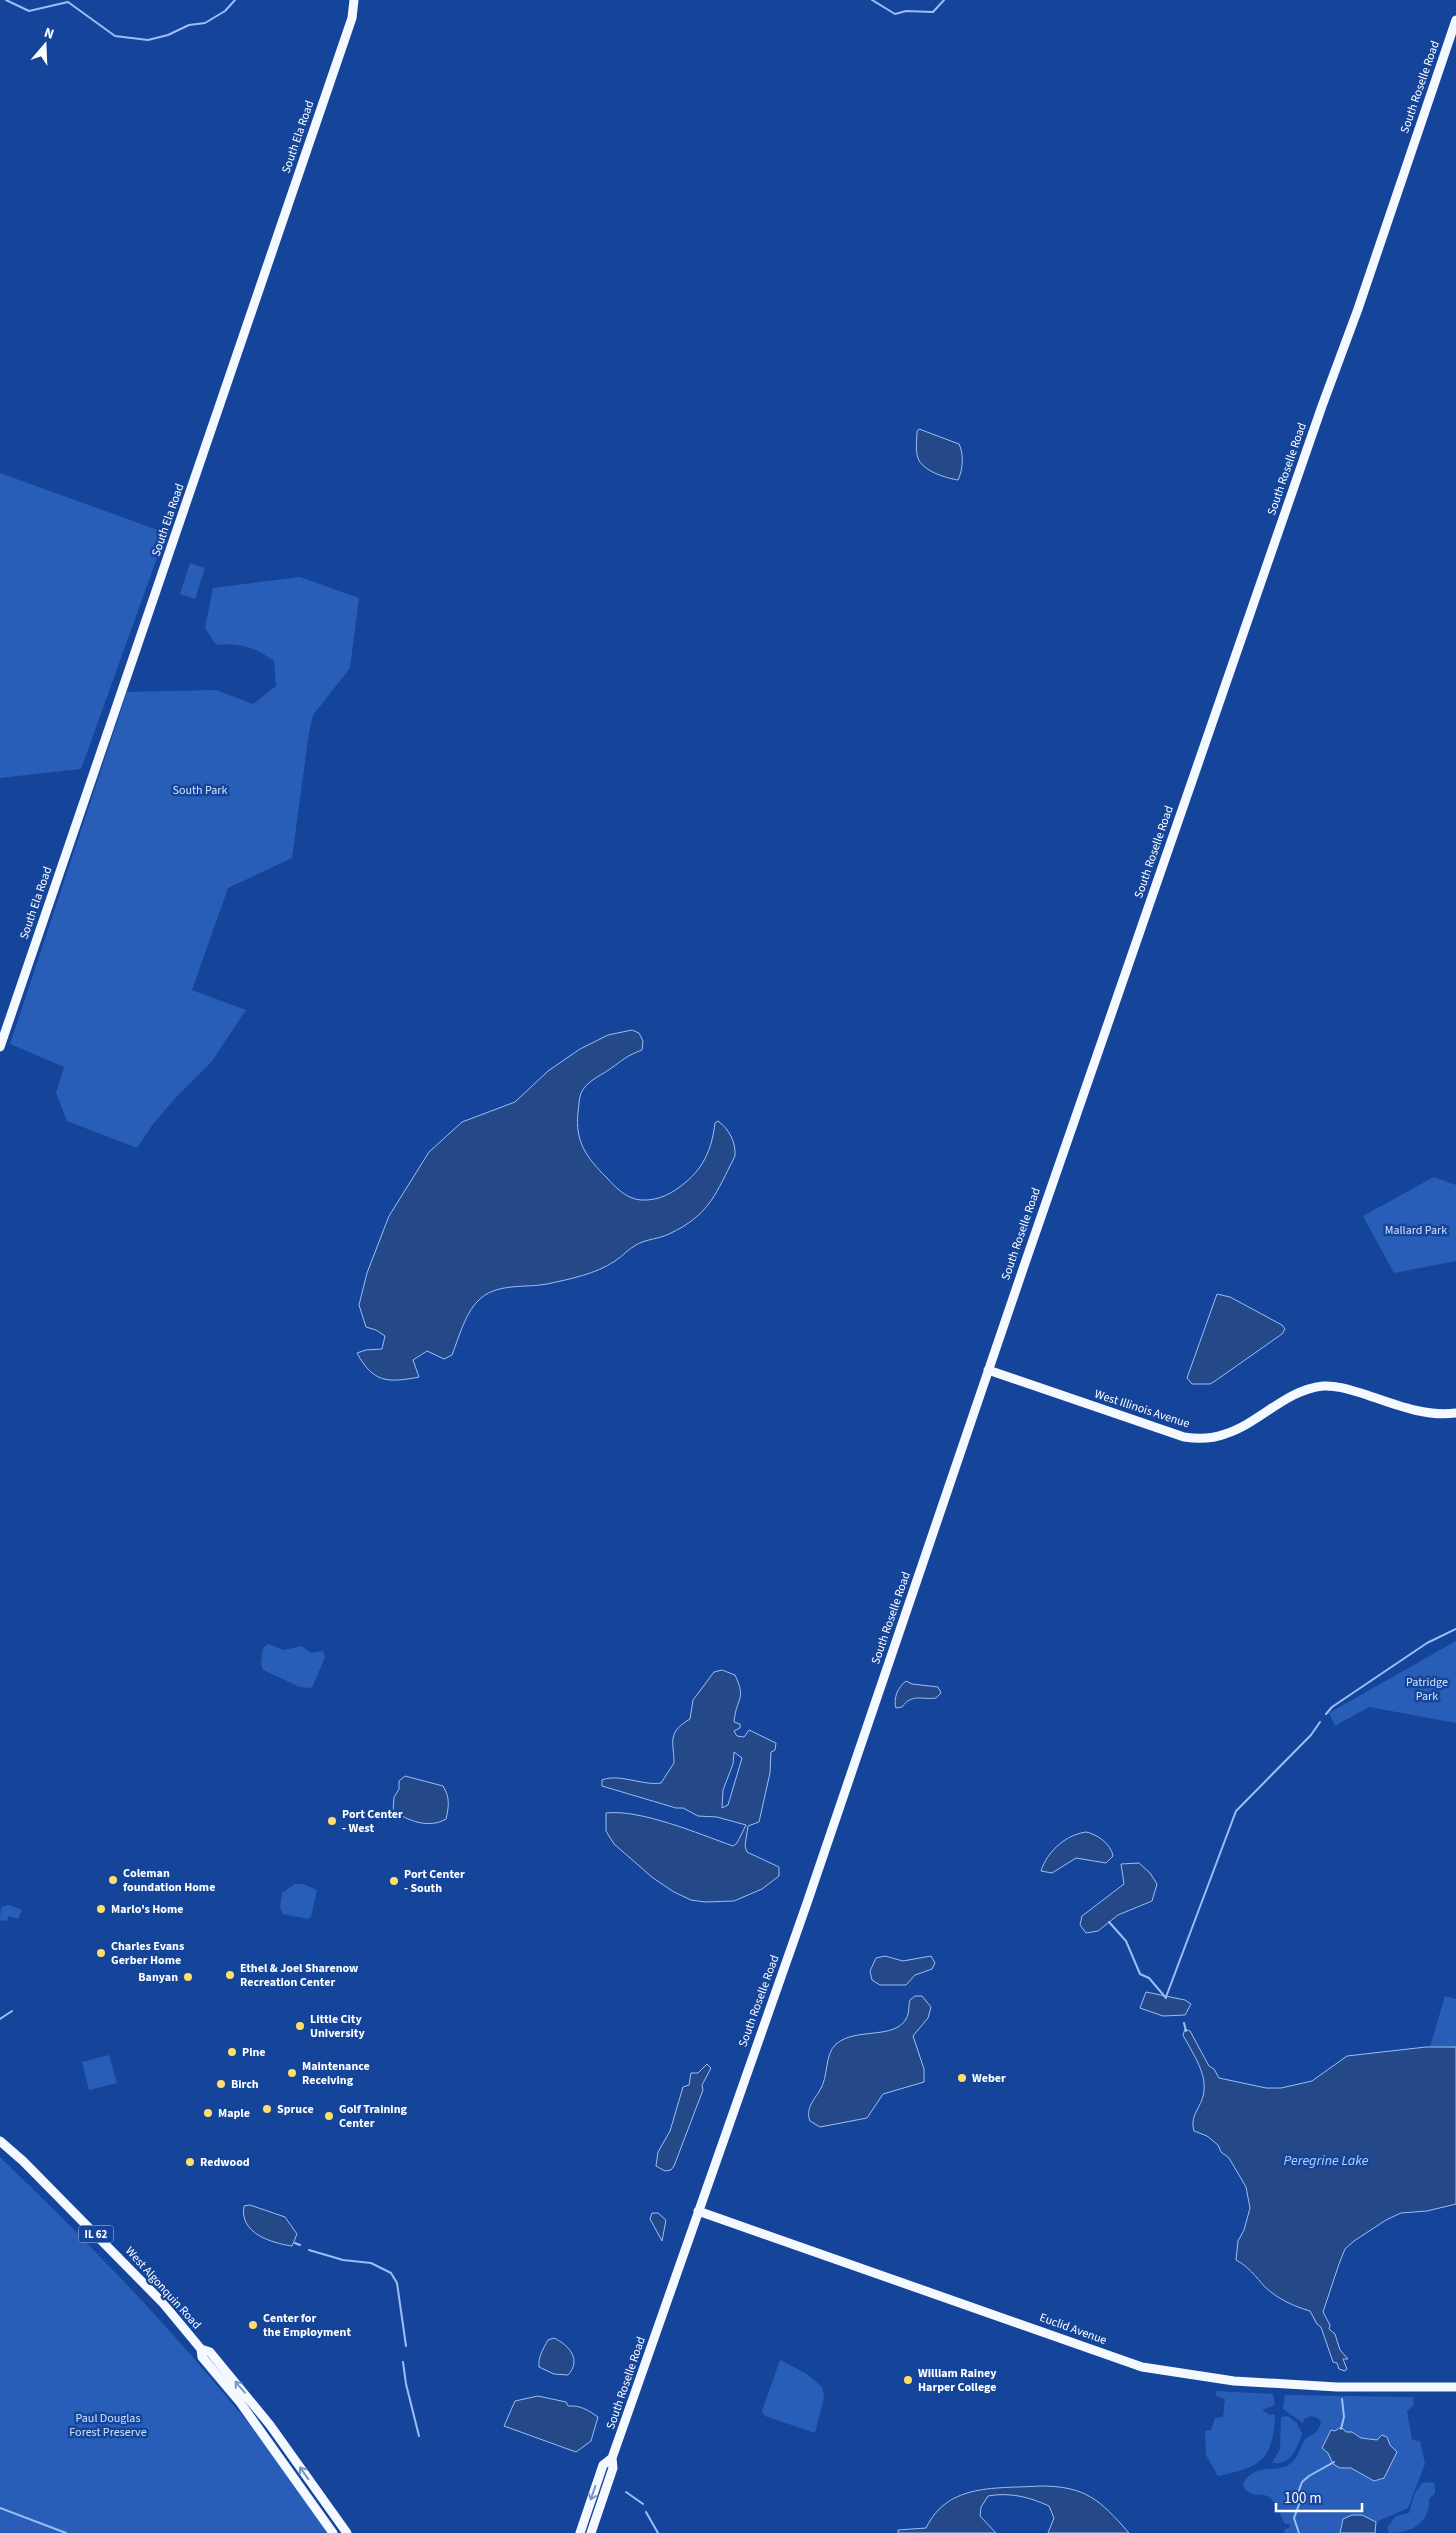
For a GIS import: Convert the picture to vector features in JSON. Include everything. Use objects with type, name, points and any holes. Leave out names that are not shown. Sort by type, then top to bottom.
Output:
[{"type":"main road","name":"South Ela Road","points":[[0,1047],[352,18],[354,0]]},
{"type":"main road","name":"South Roselle Road","points":[[592,2533],[613,2468],[612,2458],[634,2402],[698,2211],[807,1903],[988,1370],[1322,406],[1358,309],[1456,20]]},
{"type":"main road","name":"West Illinois Avenue","points":[[988,1370],[1184,1437],[1205,1438],[1227,1434],[1300,1392],[1323,1386],[1345,1388],[1420,1412],[1444,1415],[1456,1413]]},
{"type":"main road","name":"West Algonquin Road","points":[[0,2141],[23,2161],[155,2295],[201,2349],[210,2352],[257,2408],[347,2533]]},
{"type":"main road","name":"Euclid Avenue","points":[[698,2211],[1142,2367],[1234,2381],[1337,2387],[1456,2387]]},
{"type":"main road","name":"West Algonquin Road","points":[[201,2349],[202,2358],[239,2401],[333,2533]]},
{"type":"main road","name":"South Roselle Road","points":[[580,2533],[603,2465],[612,2458]]},
{"type":"green space","points":[[0,473],[166,533],[81,769],[0,778]]},
{"type":"green space","points":[[190,563],[205,568],[195,599],[180,594]]},
{"type":"green space","name":"South Park","points":[[300,577],[359,598],[350,668],[313,715],[292,858],[228,888],[192,990],[246,1010],[212,1061],[177,1096],[153,1124],[137,1148],[67,1121],[56,1093],[64,1067],[10,1044],[127,692],[216,690],[253,704],[276,686],[274,661],[261,653],[240,645],[216,645],[205,628],[213,588]]},
{"type":"green space","name":"Mallard Park","points":[[1434,1177],[1456,1185],[1456,1261],[1394,1273],[1363,1216]]},
{"type":"green space","name":"Patridge Park","points":[[1456,1641],[1456,1723],[1369,1707],[1335,1726],[1329,1713]]},
{"type":"green space","points":[[268,1644],[284,1650],[302,1646],[311,1653],[323,1651],[325,1657],[312,1688],[300,1687],[263,1670],[261,1664],[263,1648]]},
{"type":"green space","points":[[295,1884],[303,1884],[317,1890],[311,1917],[308,1919],[283,1914],[280,1907],[282,1893]]},
{"type":"green space","points":[[9,1905],[22,1910],[18,1919],[9,1916],[7,1921],[0,1920],[1,1907]]},
{"type":"green space","points":[[1445,1996],[1456,1999],[1456,2047],[1430,2047]]},
{"type":"green space","points":[[109,2055],[117,2083],[89,2090],[82,2062]]},
{"type":"green space","name":"Paul Douglas Forest Preserve","points":[[0,2157],[112,2269],[219,2387],[285,2470],[327,2533],[0,2533]]},
{"type":"green space","points":[[780,2360],[807,2374],[822,2387],[824,2397],[815,2433],[765,2416],[762,2411]]},
{"type":"green space","points":[[1216,2391],[1273,2394],[1275,2405],[1262,2410],[1270,2415],[1275,2414],[1271,2442],[1262,2459],[1245,2469],[1218,2476],[1206,2455],[1205,2431],[1211,2430],[1215,2418],[1223,2417],[1225,2399],[1216,2396]]},
{"type":"green space","points":[[1285,2395],[1413,2397],[1414,2405],[1407,2411],[1412,2440],[1420,2441],[1425,2464],[1408,2508],[1376,2522],[1364,2517],[1347,2517],[1343,2520],[1340,2533],[1301,2533],[1299,2529],[1298,2533],[1285,2533],[1284,2530],[1290,2527],[1290,2524],[1285,2524],[1275,2503],[1267,2496],[1254,2495],[1245,2490],[1243,2484],[1248,2477],[1260,2470],[1285,2467],[1290,2464],[1295,2459],[1304,2441],[1316,2432],[1320,2426],[1321,2422],[1318,2418],[1310,2416],[1304,2419],[1303,2423],[1283,2409]],"holes":[[[1352,2432],[1361,2438],[1377,2440],[1369,2480],[1358,2471],[1337,2465],[1328,2453]]]},
{"type":"green space","points":[[1288,2416],[1297,2423],[1302,2434],[1295,2451],[1288,2459],[1284,2462],[1272,2463],[1280,2449],[1281,2417]]},
{"type":"green space","points":[[1433,2482],[1435,2493],[1429,2499],[1423,2521],[1412,2529],[1389,2533],[1387,2528],[1396,2516],[1409,2513],[1415,2493],[1422,2483]]},
{"type":"water","points":[[919,429],[959,444],[962,452],[962,462],[958,480],[935,473],[920,463],[916,448],[917,431]]},
{"type":"water","points":[[632,1030],[639,1033],[643,1041],[642,1050],[628,1056],[594,1079],[581,1093],[578,1123],[580,1141],[593,1163],[614,1186],[631,1198],[648,1200],[665,1196],[676,1190],[693,1176],[703,1163],[710,1148],[715,1123],[718,1121],[731,1136],[735,1156],[710,1202],[703,1211],[683,1227],[665,1236],[630,1248],[608,1266],[582,1276],[547,1284],[504,1288],[488,1293],[471,1309],[452,1355],[444,1359],[427,1351],[413,1360],[419,1377],[390,1380],[375,1375],[363,1363],[357,1353],[366,1350],[382,1349],[385,1336],[376,1330],[366,1327],[359,1305],[367,1273],[389,1216],[429,1152],[462,1122],[515,1102],[548,1071],[580,1049],[608,1035]]},
{"type":"water","points":[[1217,1294],[1230,1297],[1282,1325],[1285,1329],[1282,1334],[1210,1384],[1192,1384],[1187,1378]]},
{"type":"water","points":[[722,1670],[735,1675],[738,1683],[740,1699],[734,1722],[740,1724],[740,1728],[734,1731],[737,1736],[744,1737],[749,1730],[776,1743],[775,1750],[771,1752],[770,1773],[759,1822],[748,1826],[745,1846],[747,1852],[779,1867],[779,1876],[762,1889],[734,1901],[705,1902],[691,1900],[674,1892],[653,1878],[614,1844],[606,1831],[606,1813],[636,1815],[653,1819],[733,1846],[737,1843],[746,1825],[717,1817],[698,1816],[683,1808],[676,1808],[602,1786],[602,1780],[616,1778],[647,1783],[661,1783],[674,1763],[674,1734],[682,1724],[690,1719],[693,1700],[714,1672]],"holes":[[[734,1752],[742,1758],[728,1805],[722,1808],[723,1790],[733,1764]]]},
{"type":"water","points":[[906,1681],[912,1684],[938,1687],[941,1693],[936,1698],[910,1700],[902,1707],[896,1708],[895,1700],[897,1693]]},
{"type":"water","points":[[405,1776],[443,1786],[448,1802],[446,1819],[426,1824],[412,1821],[393,1811],[394,1797],[399,1789],[399,1781]]},
{"type":"water","points":[[1086,1832],[1099,1837],[1109,1847],[1113,1856],[1106,1863],[1076,1858],[1052,1873],[1041,1871],[1048,1857],[1058,1845],[1071,1837]]},
{"type":"water","points":[[1139,1863],[1150,1873],[1157,1884],[1152,1901],[1118,1915],[1098,1931],[1086,1933],[1080,1925],[1082,1916],[1124,1884],[1121,1864]]},
{"type":"water","points":[[885,1956],[903,1961],[931,1956],[935,1963],[932,1969],[915,1975],[906,1985],[880,1985],[872,1980],[870,1971],[876,1958]]},
{"type":"water","points":[[1146,1992],[1185,2000],[1191,2004],[1185,2015],[1163,2016],[1140,2008]]},
{"type":"water","points":[[915,1996],[922,1996],[931,2007],[928,2018],[913,2036],[924,2069],[924,2082],[883,2094],[867,2118],[820,2127],[810,2121],[809,2109],[823,2084],[828,2060],[836,2044],[854,2036],[884,2032],[900,2025],[907,2017],[910,2000]]},
{"type":"water","name":"Peregrine Lake","points":[[1185,2029],[1190,2031],[1209,2066],[1214,2069],[1219,2078],[1266,2088],[1281,2088],[1312,2081],[1347,2056],[1426,2047],[1456,2047],[1456,2204],[1427,2211],[1401,2213],[1386,2220],[1345,2249],[1323,2312],[1330,2325],[1329,2329],[1335,2334],[1340,2350],[1348,2359],[1343,2359],[1347,2369],[1345,2371],[1339,2369],[1337,2363],[1333,2362],[1321,2327],[1317,2324],[1310,2311],[1280,2299],[1236,2260],[1238,2241],[1244,2230],[1250,2208],[1246,2187],[1229,2158],[1221,2152],[1218,2145],[1207,2136],[1194,2131],[1193,2120],[1203,2096],[1204,2083],[1197,2061],[1183,2035]]},
{"type":"water","points":[[707,2064],[711,2068],[702,2085],[703,2090],[674,2166],[671,2170],[665,2171],[656,2166],[658,2152],[670,2131],[683,2087],[689,2085],[691,2073],[698,2073]]},
{"type":"water","points":[[250,2205],[285,2217],[297,2234],[292,2246],[266,2239],[251,2230],[246,2223],[244,2215],[244,2206]]},
{"type":"water","points":[[652,2213],[658,2213],[666,2220],[662,2241],[650,2219]]},
{"type":"water","points":[[554,2338],[569,2349],[574,2359],[574,2364],[568,2375],[554,2374],[539,2367],[540,2356],[544,2347],[548,2340]]},
{"type":"water","points":[[538,2396],[566,2402],[568,2406],[584,2408],[598,2417],[591,2441],[576,2452],[504,2426],[515,2401]]},
{"type":"water","points":[[1341,2427],[1346,2432],[1352,2432],[1361,2438],[1377,2440],[1382,2435],[1387,2437],[1390,2445],[1397,2452],[1384,2478],[1374,2481],[1351,2468],[1340,2468],[1333,2464],[1328,2453],[1322,2448],[1331,2430],[1335,2431]]},
{"type":"water","points":[[1040,2486],[1069,2489],[1091,2497],[1129,2533],[1048,2533],[1054,2518],[1049,2506],[1027,2498],[1012,2495],[996,2495],[988,2496],[981,2507],[980,2516],[996,2533],[898,2533],[898,2530],[926,2528],[935,2513],[947,2502],[961,2495],[991,2488]]},
{"type":"water","points":[[1352,2515],[1362,2515],[1376,2522],[1375,2533],[1340,2533],[1343,2519]]},
{"type":"waterway","points":[[6,0],[29,11],[68,2],[115,36],[148,40],[168,35],[189,25],[205,23],[225,11],[235,0]]},
{"type":"waterway","points":[[872,0],[895,14],[906,11],[933,12],[944,0]]},
{"type":"waterway","points":[[1326,1714],[1332,1707],[1427,1643],[1456,1629]]},
{"type":"waterway","points":[[1166,1997],[1236,1811],[1311,1735],[1320,1722]]},
{"type":"waterway","points":[[1109,1922],[1126,1941],[1140,1974],[1149,1978],[1166,1998]]},
{"type":"waterway","points":[[0,2019],[12,2011]]},
{"type":"waterway","points":[[1184,2023],[1186,2031]]},
{"type":"waterway","points":[[295,2243],[300,2245]]},
{"type":"waterway","points":[[309,2250],[343,2260],[371,2263],[391,2273],[397,2283],[406,2346]]},
{"type":"waterway","points":[[403,2362],[406,2384],[419,2436]]},
{"type":"waterway","points":[[1341,2429],[1344,2417],[1342,2399]]},
{"type":"waterway","points":[[1299,2533],[1294,2518],[1300,2502],[1298,2493],[1302,2482],[1334,2462]]},
{"type":"waterway","points":[[626,2492],[643,2504]]},
{"type":"waterway","points":[[0,2508],[66,2533]]},
{"type":"waterway","points":[[646,2512],[658,2533]]},
{"type":"place","name":"Port Center - West","points":[[332,1821]]},
{"type":"place","name":"Coleman foundation Home","points":[[113,1880]]},
{"type":"place","name":"Port Center - South","points":[[394,1881]]},
{"type":"place","name":"Marlo's Home","points":[[101,1909]]},
{"type":"place","name":"Charles Evans Gerber Home","points":[[101,1953]]},
{"type":"place","name":"Ethel & Joel Sharenow Recreation Center","points":[[230,1975]]},
{"type":"place","name":"Banyan","points":[[188,1977]]},
{"type":"place","name":"Little City University","points":[[300,2026]]},
{"type":"place","name":"Pine","points":[[232,2052]]},
{"type":"place","name":"Maintenance Receiving","points":[[292,2073]]},
{"type":"place","name":"Weber","points":[[962,2078]]},
{"type":"place","name":"Birch","points":[[221,2084]]},
{"type":"place","name":"Spruce","points":[[267,2109]]},
{"type":"place","name":"Maple","points":[[208,2113]]},
{"type":"place","name":"Golf Training Center","points":[[329,2116]]},
{"type":"place","name":"Redwood","points":[[190,2162]]},
{"type":"place","name":"Center for the Employment","points":[[253,2325]]},
{"type":"place","name":"William Rainey Harper College","points":[[908,2380]]}]
